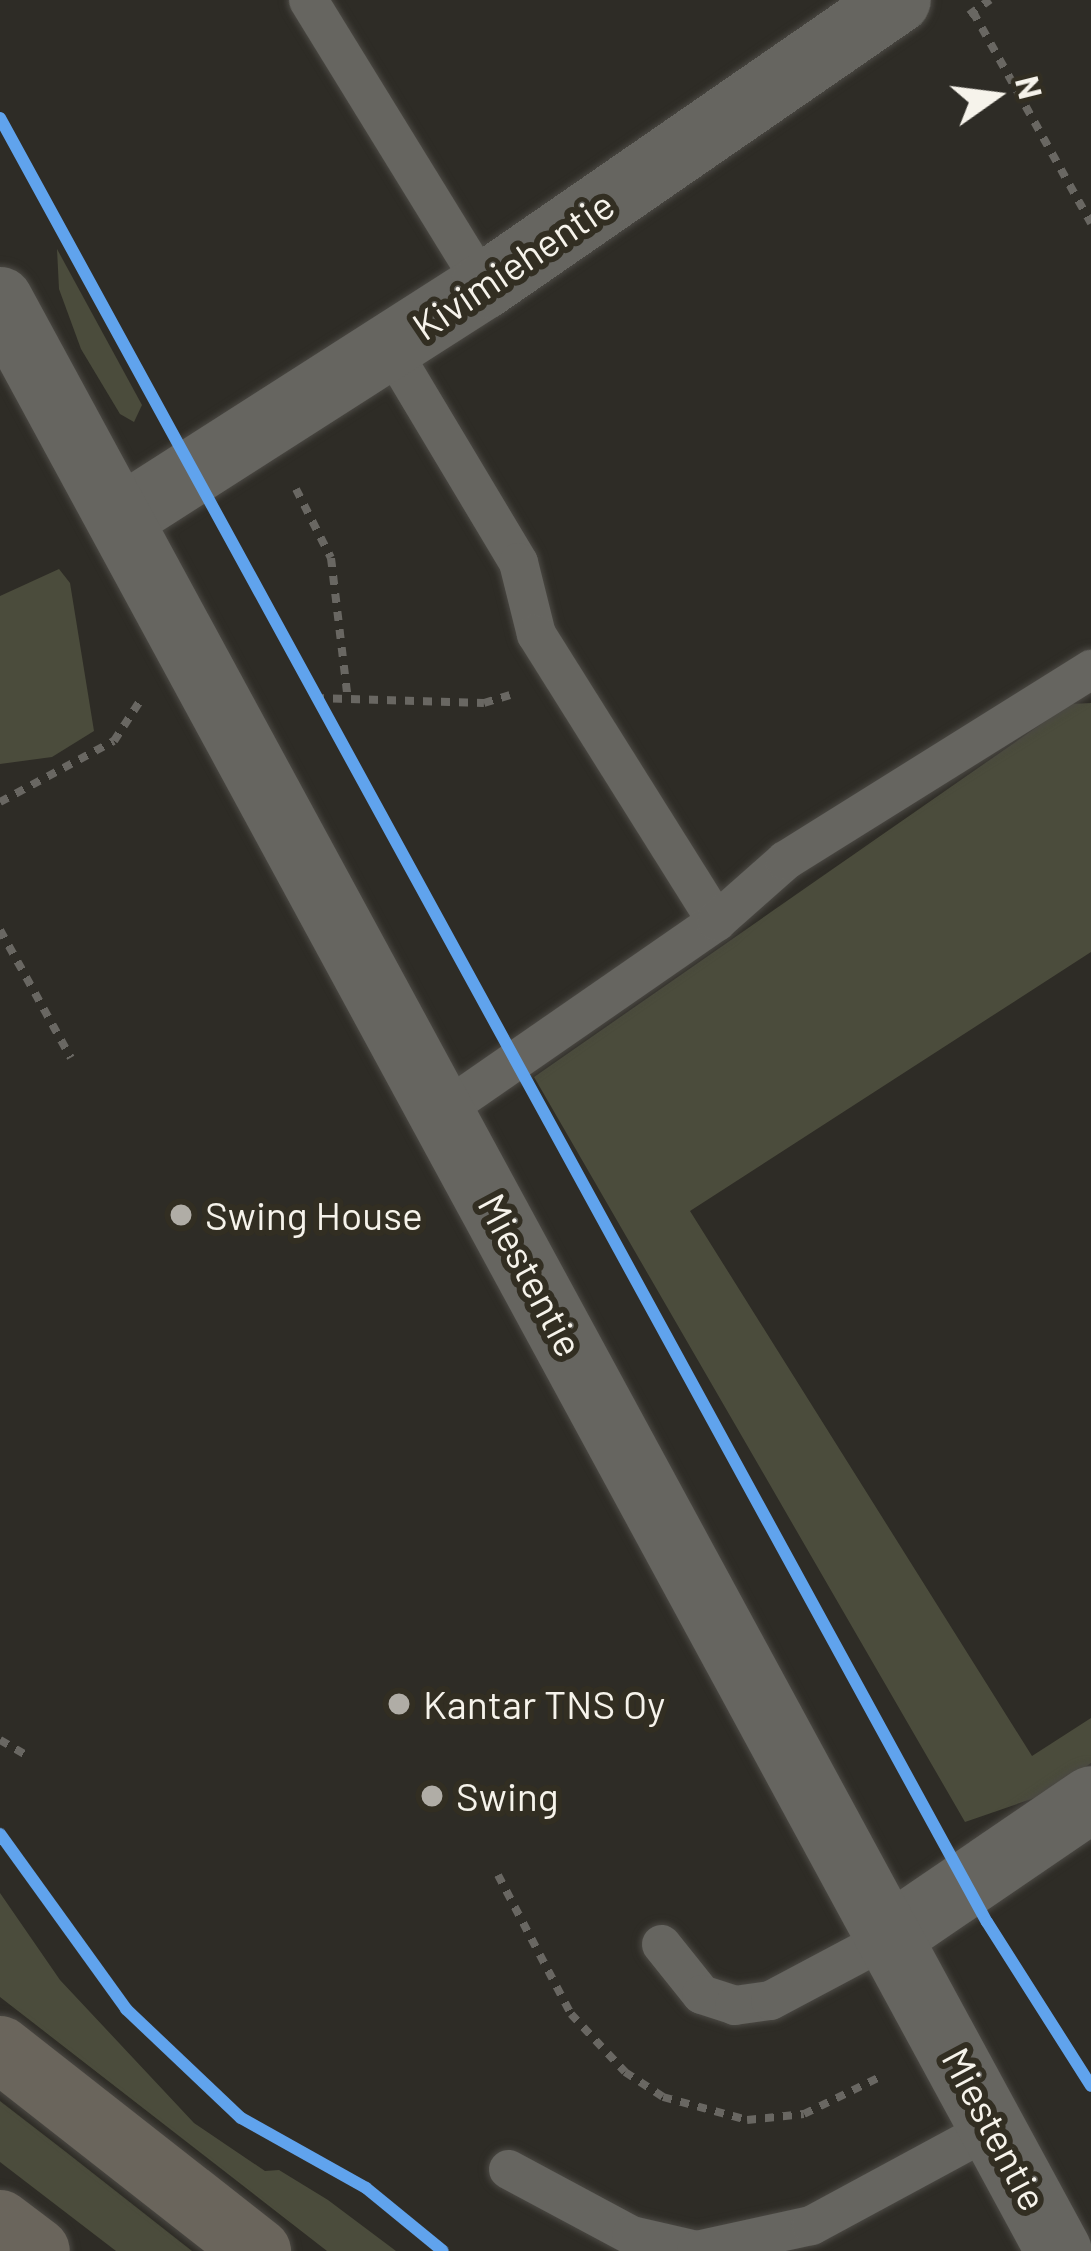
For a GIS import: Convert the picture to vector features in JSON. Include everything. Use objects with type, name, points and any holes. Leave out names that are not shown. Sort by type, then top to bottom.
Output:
[{"type":"main road","name":"Kivimiehentie","points":[[121,518],[484,286],[898,0]]},
{"type":"main road","name":"Miestentie","points":[[0,301],[892,1935],[1059,2251]]},
{"type":"main road","points":[[892,1935],[1091,1799]]},
{"type":"main road","points":[[0,2049],[258,2251]]},
{"type":"main road","points":[[0,2223],[37,2251]]},
{"type":"lane","points":[[308,0],[484,286]]},
{"type":"lane","points":[[390,348],[518,562],[536,634],[716,921]]},
{"type":"lane","points":[[442,1110],[716,921],[785,860],[1091,670]]},
{"type":"lane","points":[[661,1944],[701,1994],[734,2005],[786,1993],[892,1935]]},
{"type":"lane","points":[[508,2169],[631,2235],[696,2250],[812,2225],[992,2126]]},
{"type":"path","points":[[973,12],[1091,223]]},
{"type":"path","points":[[290,476],[332,558],[348,700]]},
{"type":"path","points":[[315,698],[484,703],[563,678]]},
{"type":"path","points":[[0,802],[115,741],[147,690]]},
{"type":"path","points":[[0,930],[71,1058]]},
{"type":"path","points":[[0,1740],[28,1756]]},
{"type":"path","points":[[498,1874],[571,2014],[626,2072],[663,2097],[747,2120],[804,2114],[898,2066]]},
{"type":"green space","points":[[57,249],[142,405],[134,422],[120,414],[81,349],[59,289]]},
{"type":"green space","points":[[59,569],[70,583],[94,731],[52,757],[0,764],[0,596]]},
{"type":"green space","points":[[1091,703],[1091,952],[690,1211],[1032,1756],[1091,1718],[1091,1763],[1046,1794],[965,1822],[534,1077],[1070,704]]},
{"type":"green space","points":[[0,1893],[60,1980],[194,2123],[265,2171],[279,2170],[328,2200],[396,2251],[327,2251],[0,1997]]},
{"type":"green space","points":[[0,2101],[192,2251],[116,2251],[0,2162]]},
{"type":"cycle path","points":[[0,118],[987,1922],[1091,2086]]},
{"type":"cycle path","points":[[0,1834],[126,2009],[241,2118],[366,2188],[443,2251]]},
{"type":"place","name":"Swing House","points":[[181,1215]]},
{"type":"place","name":"Kantar TNS Oy","points":[[399,1704]]},
{"type":"place","name":"Swing","points":[[432,1796]]}]
